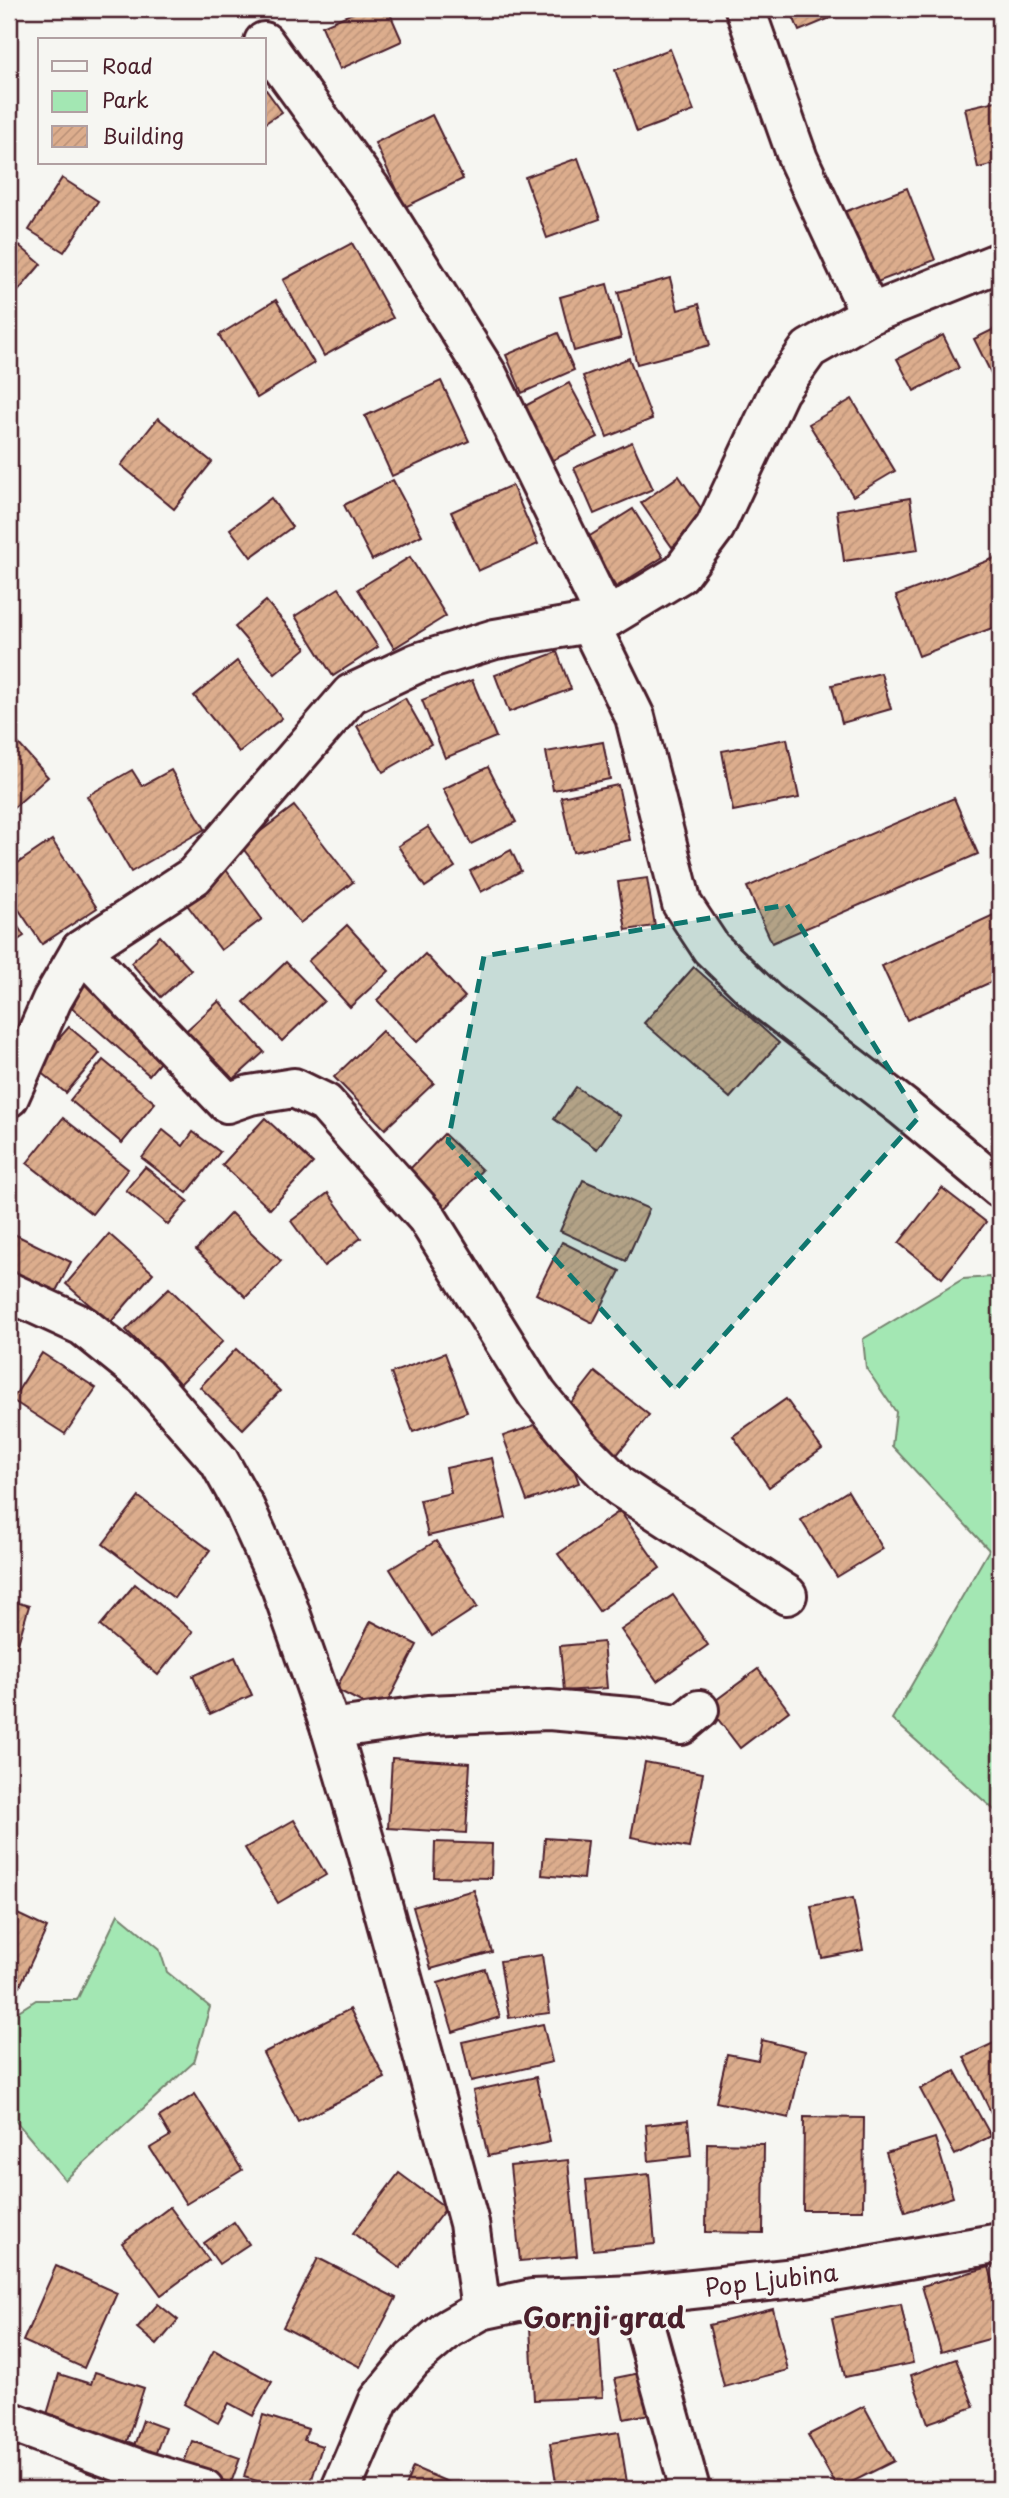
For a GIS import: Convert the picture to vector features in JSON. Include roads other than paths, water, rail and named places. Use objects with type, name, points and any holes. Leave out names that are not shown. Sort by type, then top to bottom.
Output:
[{"type":"street","points":[[745,9],[798,159],[870,314]]},
{"type":"street","points":[[266,45],[372,191],[488,376],[596,597],[599,620],[635,717],[682,904],[711,948],[767,1002],[1000,1188]]},
{"type":"street","points":[[9,1097],[52,1000],[81,950],[194,876],[351,694],[417,663],[495,639],[599,620],[681,574],[715,527],[779,391],[809,349],[870,314],[1000,262]]},
{"type":"street","points":[[81,950],[227,1103],[294,1088],[326,1103],[427,1218],[537,1394],[580,1447],[620,1487],[787,1595]]},
{"type":"street","points":[[9,1292],[83,1326],[145,1376],[219,1461],[244,1506],[281,1587],[331,1729],[417,2026],[469,2223],[481,2310]]},
{"type":"street","points":[[331,1729],[428,1715],[549,1710],[641,1718],[681,1725],[699,1710]]},
{"type":"street","name":"Pop Ljubina","points":[[341,2489],[379,2400],[412,2360],[448,2329],[481,2310],[532,2299],[636,2295],[805,2277],[1000,2243]]},
{"type":"street","points":[[636,2295],[690,2489]]},
{"type":"street","points":[[9,2421],[144,2471],[204,2489]]},
{"type":"district","name":"Gornji grad","points":[[604,2316]]}]
